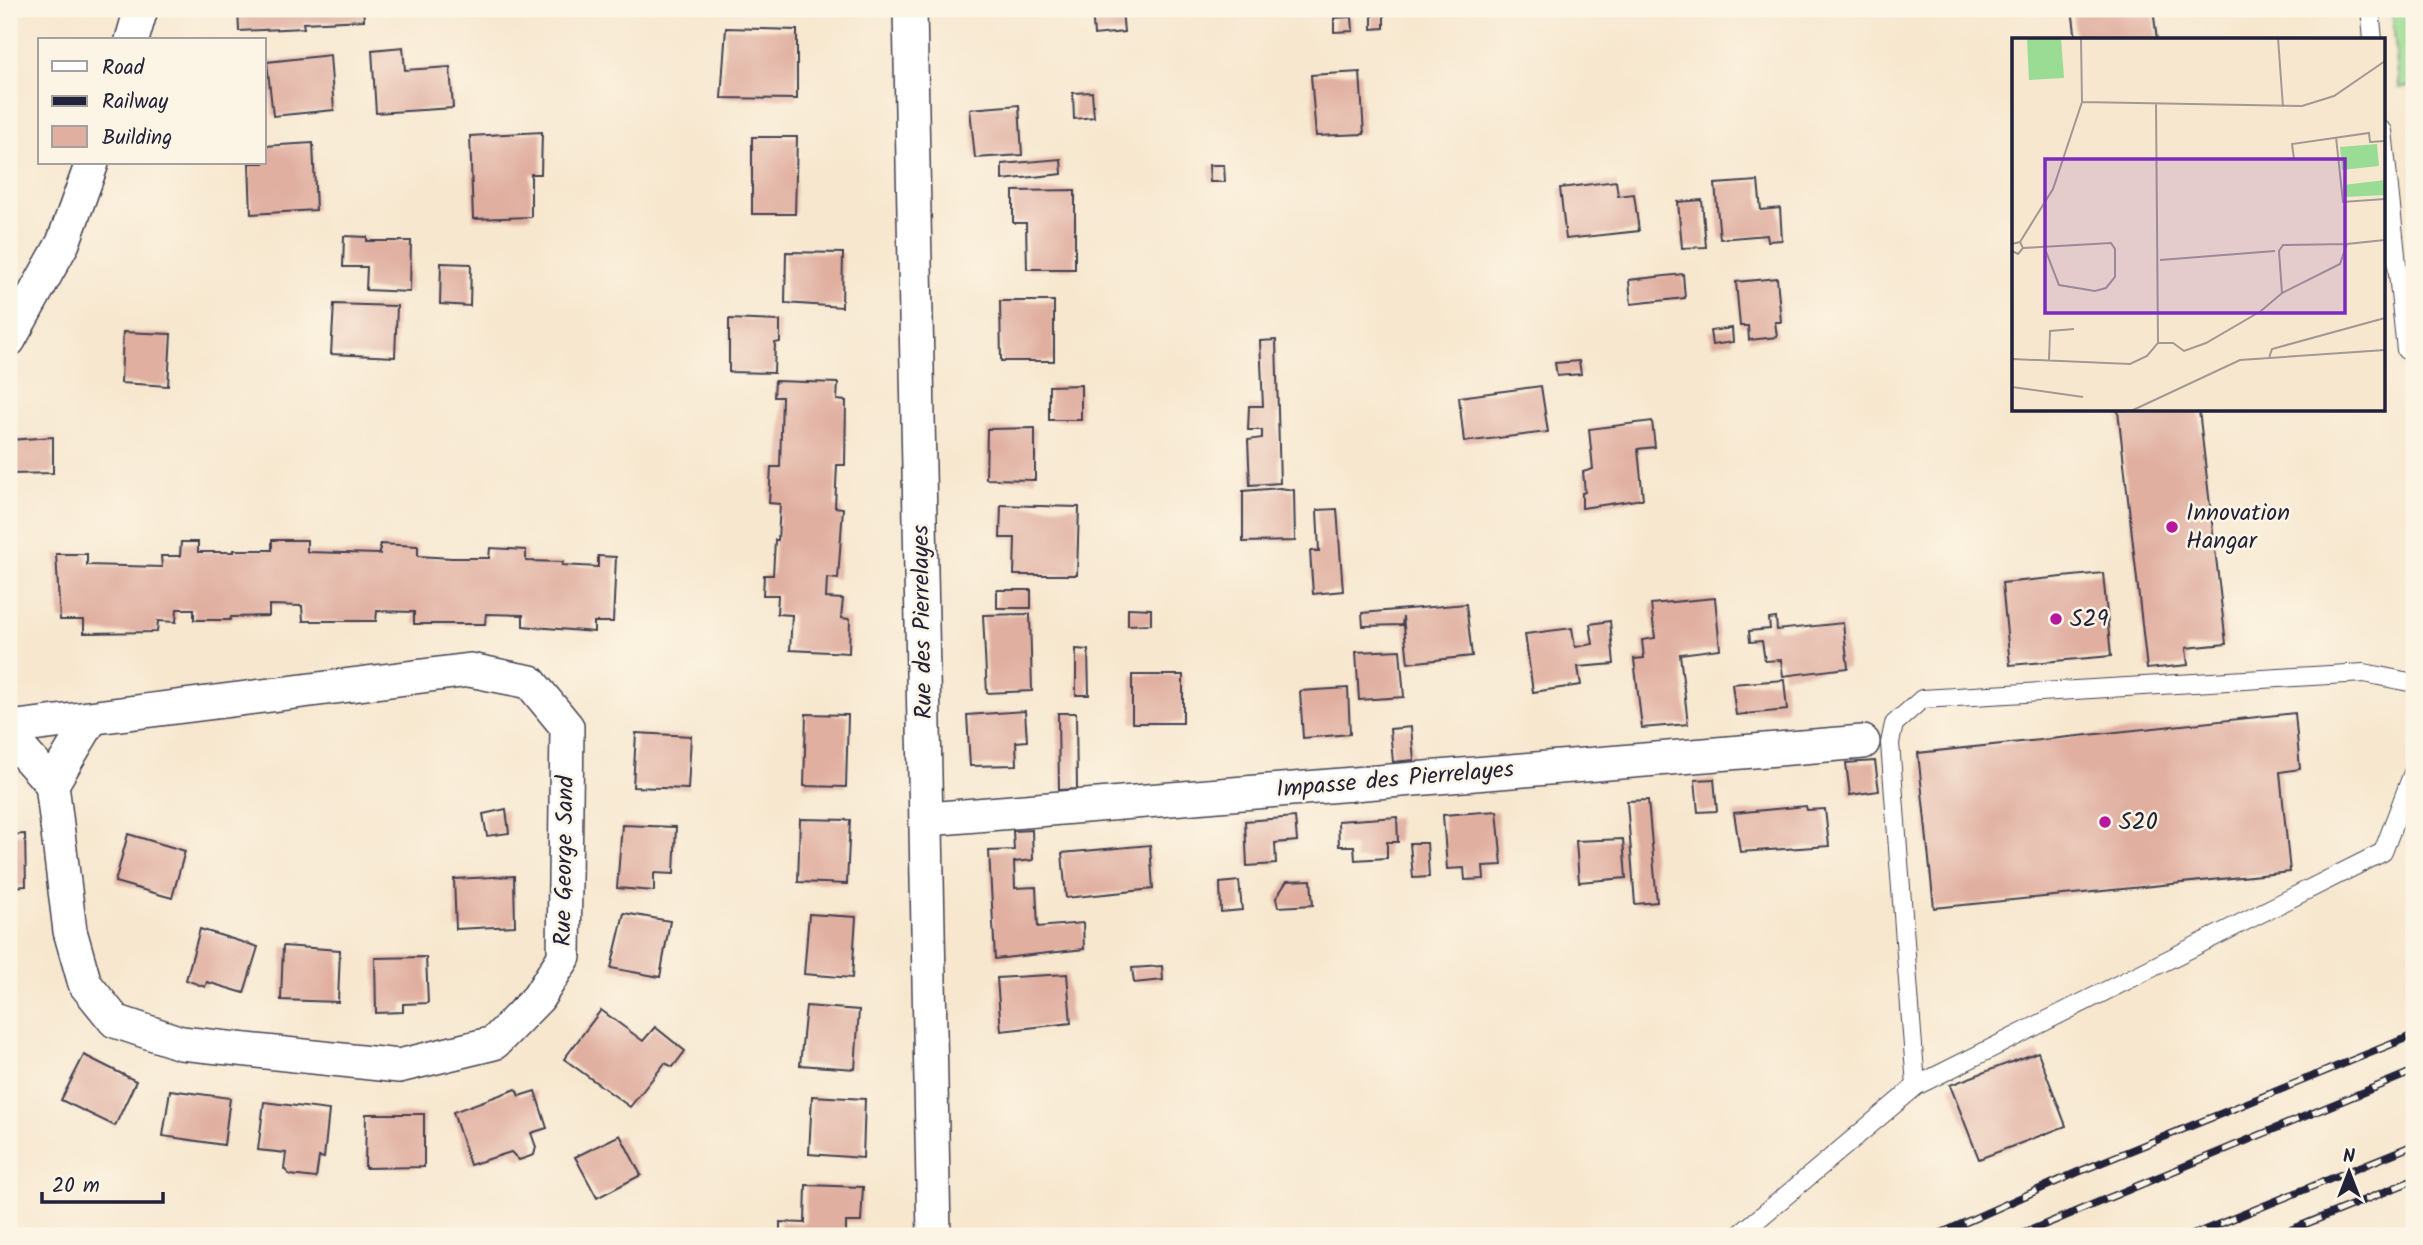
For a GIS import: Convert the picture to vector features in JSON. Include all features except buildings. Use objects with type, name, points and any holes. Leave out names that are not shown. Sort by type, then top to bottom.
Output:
[{"type":"street","points":[[133,38],[141,9]]},
{"type":"street","name":"Rue des Pierrelayes","points":[[910,9],[928,819],[934,1236]]},
{"type":"street","points":[[9,340],[63,243],[92,164]]},
{"type":"street","name":"Rue George Sand","points":[[9,728],[470,670],[530,682],[567,727],[564,957],[538,998],[494,1043],[399,1066],[181,1043],[128,1026],[115,1021],[85,984],[70,931],[52,785]]},
{"type":"street","points":[[9,736],[52,785],[91,719]]},
{"type":"street","name":"Impasse des Pierrelayes","points":[[928,819],[1863,742]]},
{"type":"lane","points":[[2370,9],[2373,38]]},
{"type":"lane","points":[[2384,141],[2406,350],[2414,349]]},
{"type":"lane","points":[[1916,1086],[1889,743],[1894,724],[1922,699],[2364,673],[2414,683]]},
{"type":"lane","points":[[1738,1236],[1916,1086],[2383,852],[2414,770]]},
{"type":"green space","points":[[2392,9],[2414,9],[2414,86],[2399,88]]},
{"type":"railway","points":[[1935,1236],[2078,1172],[2414,1035]]},
{"type":"railway","points":[[2017,1236],[2414,1071]]},
{"type":"railway","points":[[2190,1236],[2414,1145]]},
{"type":"railway","points":[[2276,1236],[2414,1180]]},
{"type":"place","name":"Innovation Hangar","points":[[2172,527]]},
{"type":"place","name":"S29","points":[[2056,619]]},
{"type":"place","name":"S20","points":[[2105,822]]}]
